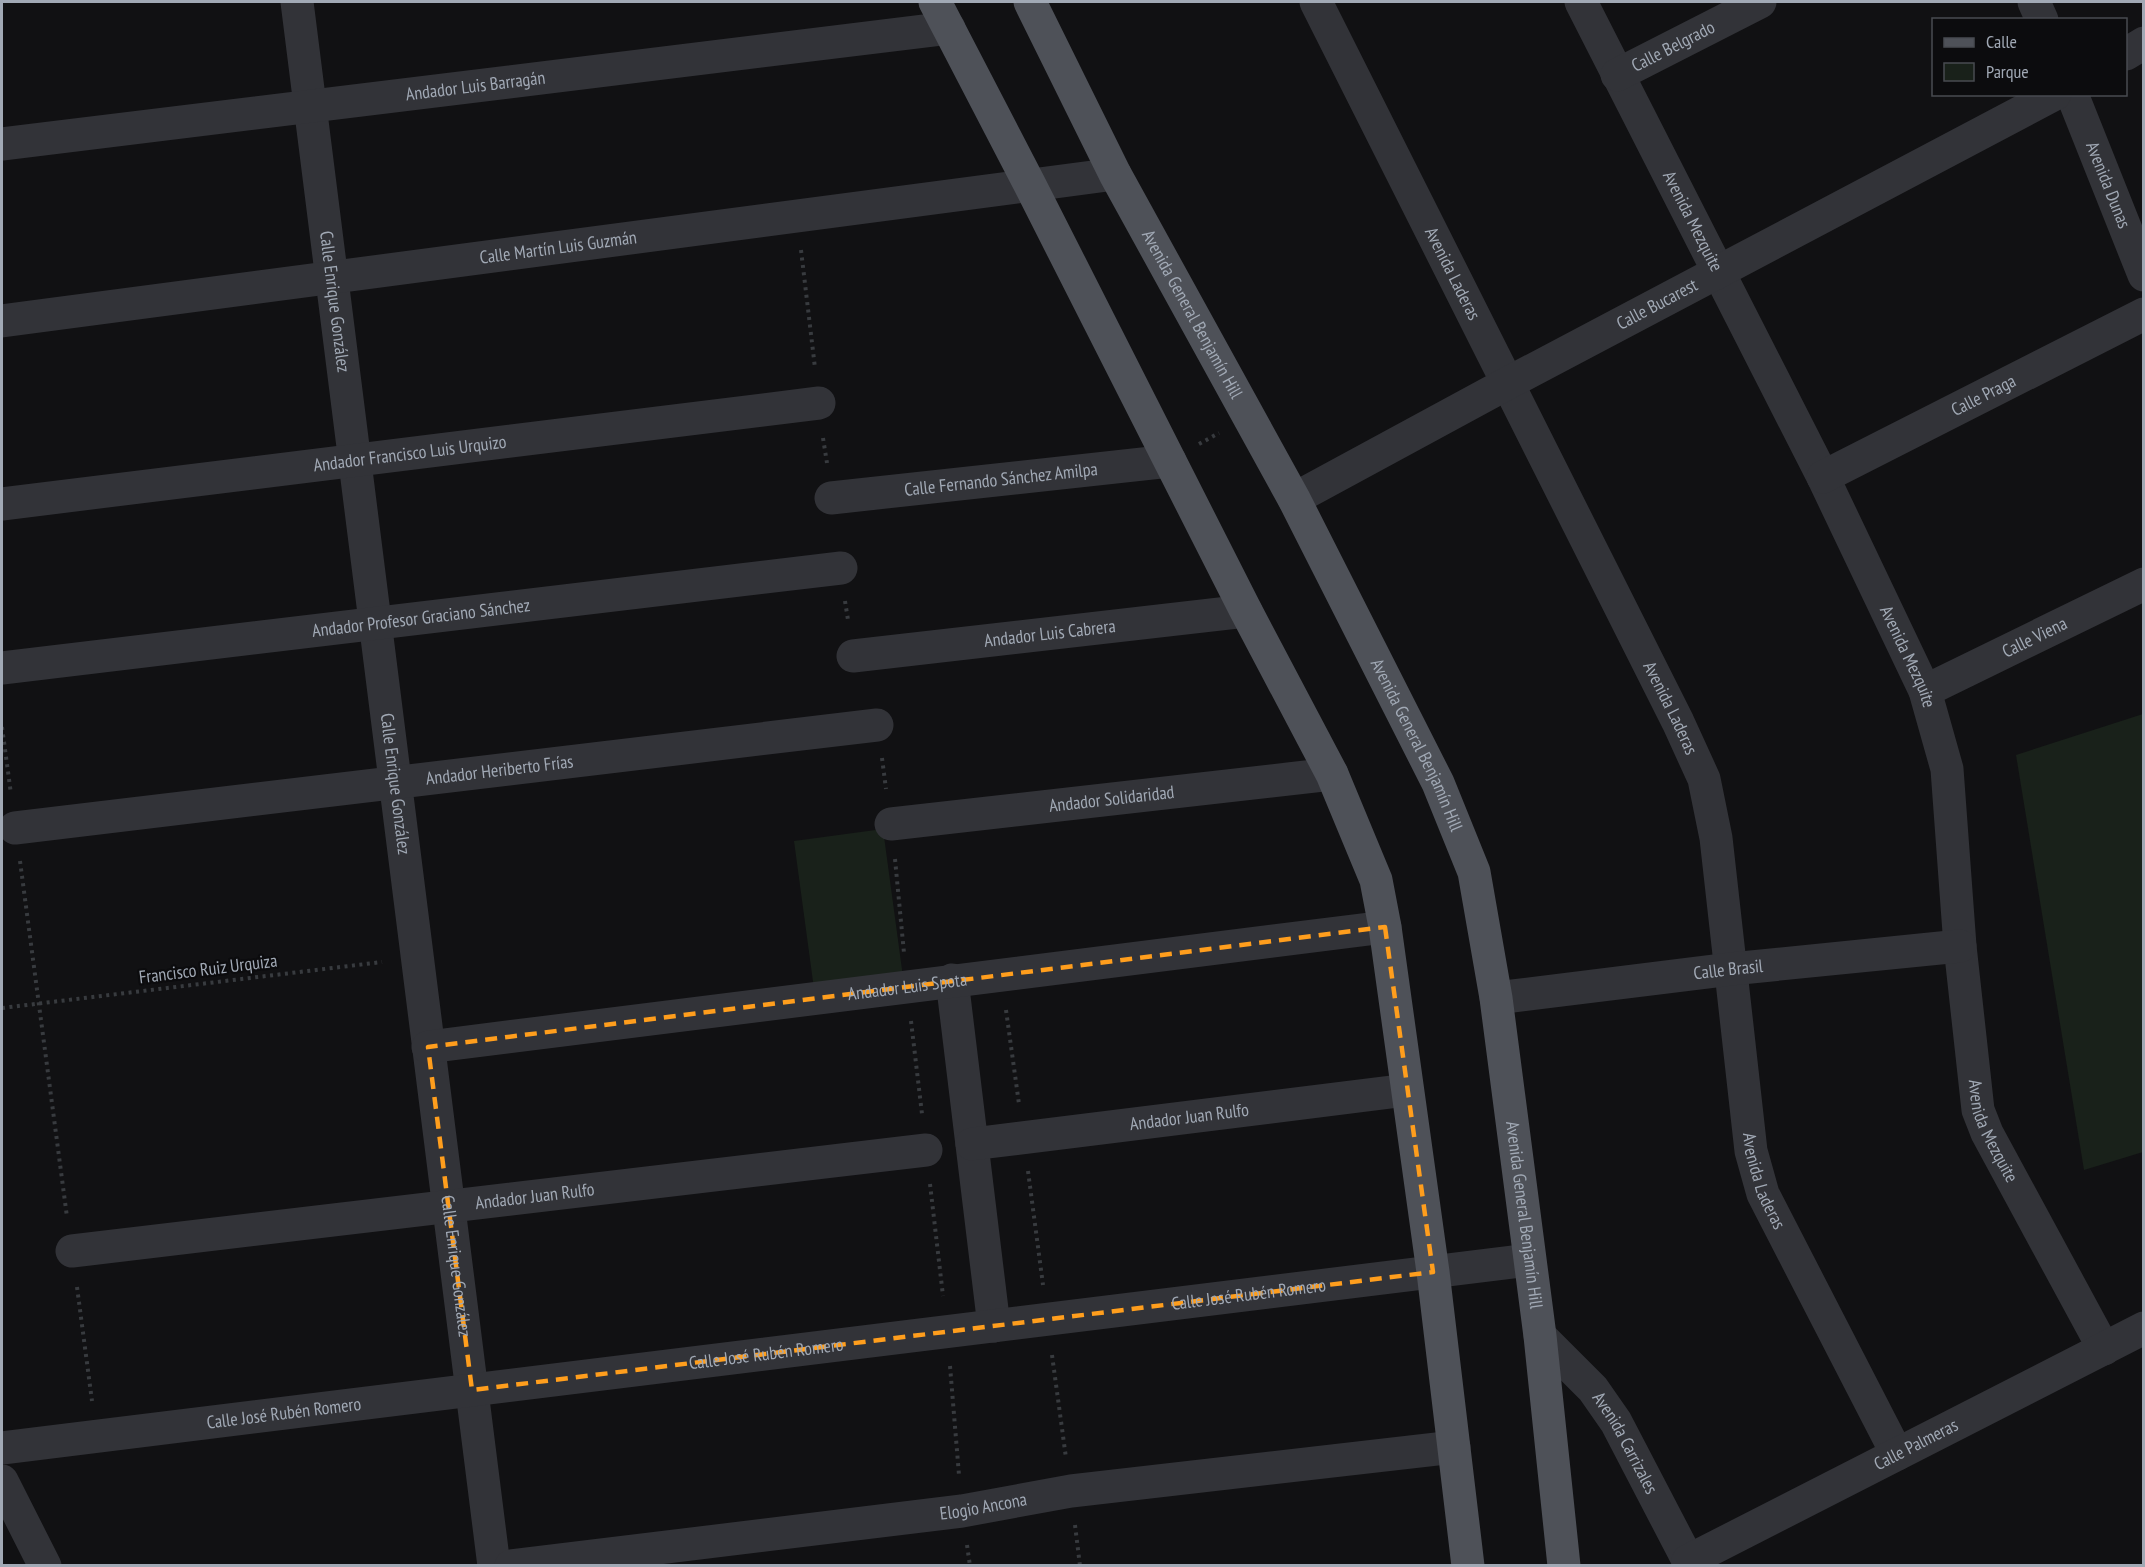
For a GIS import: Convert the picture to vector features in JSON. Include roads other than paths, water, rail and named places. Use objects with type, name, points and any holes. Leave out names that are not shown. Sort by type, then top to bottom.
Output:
[{"type":"main road","name":"Avenida General Benjamín Hill","points":[[1030,2],[1115,174],[1294,499],[1438,783],[1474,872],[1496,998],[1540,1336],[1564,1566]]},
{"type":"main road","points":[[942,15],[1246,611],[1332,774],[1376,879],[1385,927],[1433,1272],[1468,1566]]},
{"type":"street","name":"Calle Enrique González","points":[[297,2],[494,1566]]},
{"type":"street","name":"Avenida Laderas","points":[[1316,2],[1678,722],[1704,779],[1716,838],[1751,1151],[1763,1194],[1897,1454]]},
{"type":"street","name":"Avenida Mezquite","points":[[1581,2],[1823,477],[1925,691],[1947,769],[1960,946],[1978,1110],[1987,1133],[2104,1349]]},
{"type":"street","name":"Calle Belgrado","points":[[1617,75],[1760,2]]},
{"type":"street","points":[[2034,2],[2041,18]]},
{"type":"street","name":"Andador Luis Barragán","points":[[2,144],[310,106],[942,15]]},
{"type":"street","points":[[2127,53],[2144,43]]},
{"type":"street","name":"Calle Bucarest","points":[[1294,499],[1508,383],[2051,96]]},
{"type":"street","name":"Avenida Dunas","points":[[2073,96],[2144,275]]},
{"type":"street","name":"Calle Martín Luis Guzmán","points":[[2,321],[1115,174]]},
{"type":"street","name":"Calle Praga","points":[[1823,477],[2144,314]]},
{"type":"street","name":"Andador Francisco Luis Urquizo","points":[[2,504],[819,403]]},
{"type":"street","name":"Calle Fernando Sánchez Amilpa","points":[[831,498],[1170,461]]},
{"type":"street","name":"Andador Profesor Graciano Sánchez","points":[[2,668],[841,568]]},
{"type":"street","name":"Calle Viena","points":[[1925,691],[2144,584]]},
{"type":"street","name":"Andador Luis Cabrera","points":[[853,656],[1246,611]]},
{"type":"street","name":"Andador Heriberto Frías","points":[[15,828],[877,726]]},
{"type":"street","name":"Andador Solidaridad","points":[[891,824],[1332,774]]},
{"type":"street","name":"Andador Luis Spota","points":[[428,1047],[1385,927]]},
{"type":"street","name":"Calle Brasil","points":[[1496,998],[1731,969],[1960,946]]},
{"type":"street","points":[[952,980],[994,1326]]},
{"type":"street","name":"Andador Juan Rulfo","points":[[972,1144],[1407,1090]]},
{"type":"street","name":"Andador Juan Rulfo","points":[[72,1251],[926,1150]]},
{"type":"street","name":"Calle José Rubén Romero","points":[[2,1448],[1529,1260]]},
{"type":"street","name":"Calle Palmeras","points":[[1689,1563],[2144,1328]]},
{"type":"street","name":"Avenida Carrizales","points":[[1540,1336],[1593,1389],[1616,1422],[1689,1563]]},
{"type":"street","name":"Elogio Ancona","points":[[511,1566],[962,1511],[1071,1491],[1454,1447]]},
{"type":"street","points":[[2,1481],[13,1530],[45,1566]]}]
